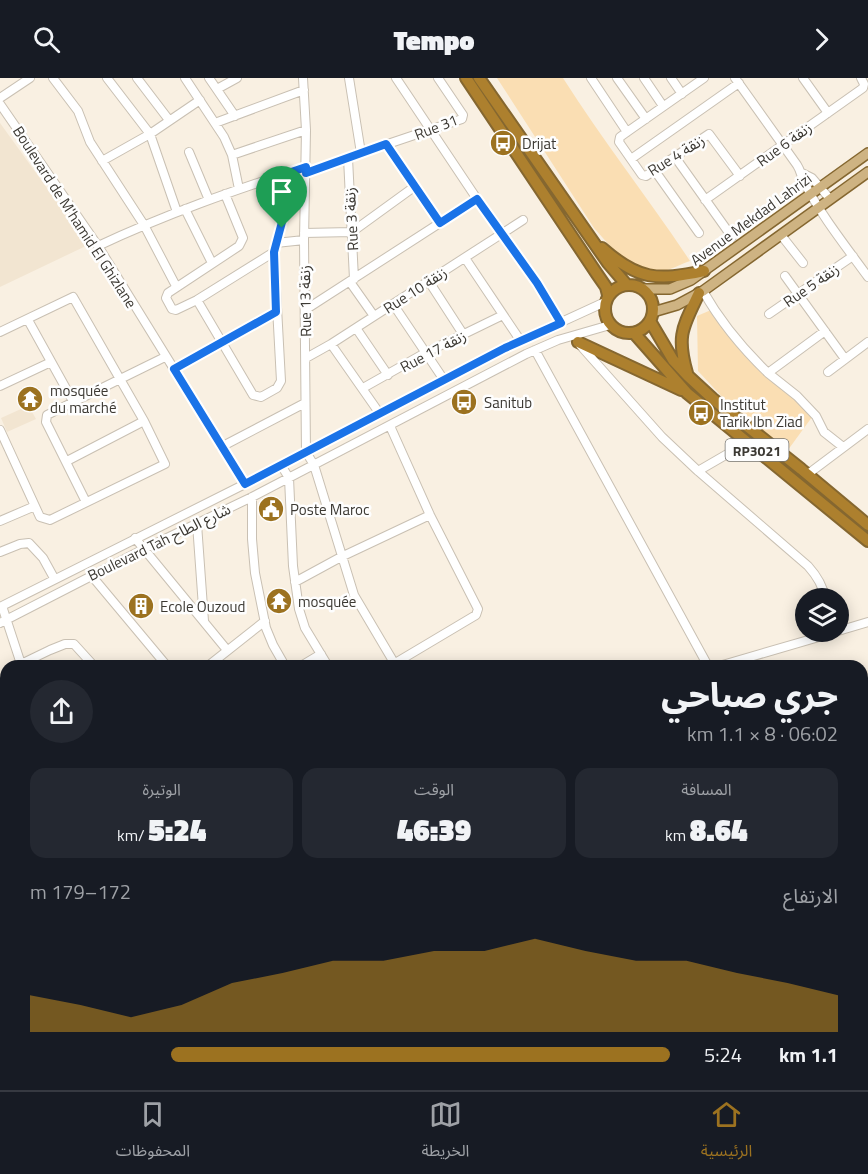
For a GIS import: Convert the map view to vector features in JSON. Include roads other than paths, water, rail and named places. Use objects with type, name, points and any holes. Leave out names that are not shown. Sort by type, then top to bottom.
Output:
[{"type":"highway","points":[[466,78],[606,287],[607,298],[604,313],[610,325],[621,332],[634,333],[640,330],[652,316]]},
{"type":"highway","points":[[479,78],[608,263],[626,284]]},
{"type":"highway","points":[[592,240],[621,264],[643,274],[667,277],[704,271]]},
{"type":"highway","points":[[607,298],[614,289],[626,284],[643,289]]},
{"type":"highway","name":"RP3021","points":[[643,289],[651,298],[652,316],[673,360],[688,376],[868,525]]},
{"type":"highway","points":[[688,376],[681,349],[682,333],[701,292]]},
{"type":"highway","name":"RP3021","points":[[634,333],[687,393],[868,541]]},
{"type":"highway","points":[[575,339],[687,393]]},
{"type":"main road","points":[[461,78],[485,105]]},
{"type":"main road","name":"Avenue Mekdad Lahrizi","points":[[643,289],[676,287],[704,271],[868,153]]},
{"type":"main road","name":"Avenue Mekdad Lahrizi","points":[[652,316],[701,292],[868,172]]},
{"type":"street","points":[[0,98],[30,78]]},
{"type":"street","points":[[53,78],[78,111],[90,142],[144,225],[176,286]]},
{"type":"street","points":[[106,78],[150,134],[181,211],[212,263]]},
{"type":"street","points":[[137,78],[169,120]]},
{"type":"street","points":[[185,78],[215,123],[232,155],[239,189]]},
{"type":"street","points":[[209,78],[235,116]]},
{"type":"street","points":[[217,89],[237,78]]},
{"type":"street","name":"Rue 13 زنقة","points":[[304,78],[306,452]]},
{"type":"street","points":[[349,78],[361,153]]},
{"type":"street","points":[[396,78],[477,199],[537,283],[561,323]]},
{"type":"street","name":"Rue 31","points":[[98,246],[144,225],[239,189],[348,158],[461,120],[464,114],[438,78]]},
{"type":"street","points":[[591,78],[627,132]]},
{"type":"street","points":[[617,78],[646,119]]},
{"type":"street","points":[[644,78],[663,106]]},
{"type":"street","points":[[671,78],[682,94]]},
{"type":"street","points":[[704,78],[619,139],[631,159],[737,80],[802,173],[803,180],[819,207],[868,277]]},
{"type":"street","points":[[803,78],[828,113]]},
{"type":"street","name":"Rue 6 زنقة","points":[[705,200],[864,88],[861,78]]},
{"type":"street","points":[[215,123],[304,90]]},
{"type":"street","points":[[102,161],[150,134],[200,100]]},
{"type":"street","name":"Boulevard de M'hamid El Ghizlane","points":[[0,104],[98,246],[245,484]]},
{"type":"street","points":[[232,155],[306,130]]},
{"type":"street","name":"Rue 4 زنقة","points":[[631,159],[642,175],[648,176],[709,134],[740,176]]},
{"type":"street","points":[[386,144],[440,223]]},
{"type":"street","points":[[189,152],[209,200]]},
{"type":"street","points":[[675,157],[732,237]]},
{"type":"street","name":"Rue 3 زنقة","points":[[348,158],[352,281]]},
{"type":"street","points":[[655,171],[699,233]]},
{"type":"street","points":[[802,173],[812,178],[830,199]]},
{"type":"street","points":[[197,300],[253,395],[261,397],[277,388],[281,381],[276,312],[275,248],[282,222],[265,181]]},
{"type":"street","points":[[225,194],[243,238],[242,243],[166,295],[172,309],[176,310],[197,300],[275,248],[304,236],[352,232],[414,187]]},
{"type":"street","points":[[305,310],[477,199]]},
{"type":"street","name":"Rue 10 زنقة","points":[[306,358],[523,220]]},
{"type":"street","points":[[782,235],[803,263]]},
{"type":"street","name":"Rue 5 زنقة","points":[[769,314],[853,256]]},
{"type":"street","points":[[465,258],[520,340]]},
{"type":"street","points":[[785,276],[845,359]]},
{"type":"street","points":[[428,280],[463,334]]},
{"type":"street","points":[[352,281],[374,316]]},
{"type":"street","points":[[701,292],[747,353],[797,396],[816,416],[824,432],[843,447]]},
{"type":"street","points":[[0,332],[73,297],[144,421],[165,464],[50,520],[45,520],[40,517],[1,435]]},
{"type":"street","name":"Boulevard Tah شارع الطاح","points":[[1,606],[245,484],[520,340],[561,323],[607,298]]},
{"type":"street","points":[[393,304],[444,380]]},
{"type":"street","points":[[174,369],[276,312]]},
{"type":"street","name":"Rue 17 زنقة","points":[[363,388],[425,353],[503,315]]},
{"type":"street","points":[[28,320],[74,403]]},
{"type":"street","name":"Boulevard Tah شارع الطاح","points":[[4,621],[91,575],[252,497],[535,350],[575,339],[610,325]]},
{"type":"street","points":[[356,328],[388,375]]},
{"type":"street","points":[[768,373],[825,331]]},
{"type":"street","points":[[575,339],[662,437],[808,566],[818,577],[824,588]]},
{"type":"street","points":[[828,372],[868,342]]},
{"type":"street","points":[[331,344],[380,414]]},
{"type":"street","points":[[535,350],[705,660]]},
{"type":"street","points":[[86,502],[46,419],[47,415],[165,357]]},
{"type":"street","points":[[0,386],[51,362]]},
{"type":"street","points":[[221,447],[305,404]]},
{"type":"street","points":[[67,461],[144,421]]},
{"type":"street","points":[[390,426],[430,514],[478,609],[478,613],[458,627],[402,660]]},
{"type":"street","points":[[808,474],[868,429]]},
{"type":"street","points":[[698,471],[748,442]]},
{"type":"street","points":[[306,452],[314,465],[354,595],[391,660]]},
{"type":"street","points":[[281,465],[289,478],[295,582],[301,618],[304,628],[324,660]]},
{"type":"street","points":[[252,497],[254,561],[265,621],[273,645],[282,660]]},
{"type":"street","points":[[0,521],[35,506]]},
{"type":"street","points":[[295,582],[430,514]]},
{"type":"street","points":[[197,524],[204,621]]},
{"type":"street","points":[[135,538],[227,650]]},
{"type":"street","points":[[0,552],[20,543],[29,543],[43,558],[54,578]]},
{"type":"street","points":[[91,575],[162,660]]},
{"type":"street","points":[[1,606],[4,621],[19,660]]},
{"type":"street","points":[[215,660],[265,621]]},
{"type":"street","points":[[849,628],[868,622]]},
{"type":"street","points":[[737,660],[795,641]]},
{"type":"street","points":[[31,660],[64,644],[74,644],[89,660]]},
{"type":"street","points":[[311,660],[321,654]]},
{"type":"place","name":"Drijat","points":[[503,143]]},
{"type":"place","name":"mosquée du marché","points":[[30,399]]},
{"type":"place","name":"Sanitub","points":[[464,402]]},
{"type":"place","name":"Institut Tarik Ibn Ziad","points":[[701,413]]},
{"type":"place","name":"Poste Maroc","points":[[271,509]]},
{"type":"place","name":"mosquée","points":[[279,601]]},
{"type":"place","name":"Ecole Ouzoud","points":[[141,606]]}]
